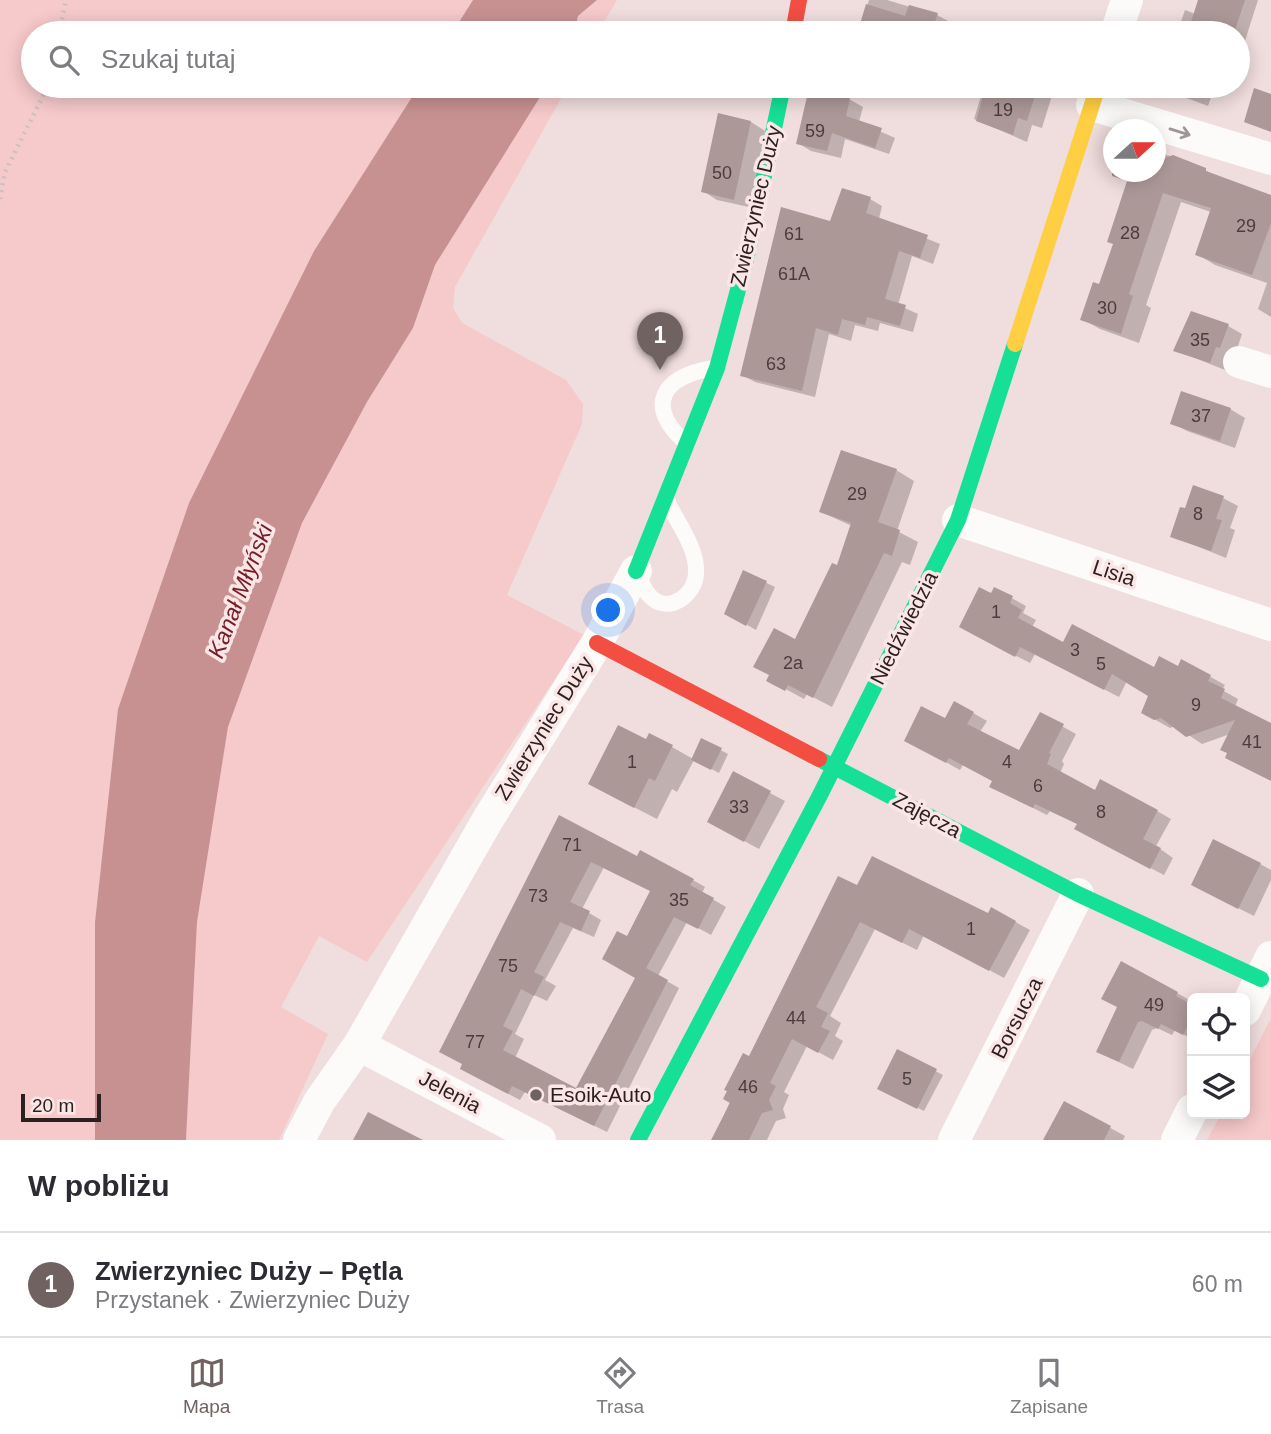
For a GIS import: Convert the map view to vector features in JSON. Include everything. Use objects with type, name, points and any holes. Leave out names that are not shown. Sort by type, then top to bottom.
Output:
[{"type":"street","points":[[795,21],[799,0]]},
{"type":"street","points":[[1120,21],[1127,0]]},
{"type":"street","name":"Zwierzyniec Duży","points":[[299,1140],[318,1102],[359,1045],[487,821],[597,642],[636,571],[717,368],[746,260],[780,98]]},
{"type":"street","name":"Niedźwiedzia","points":[[638,1140],[834,765],[958,520],[1094,98]]},
{"type":"street","points":[[1103,98],[1271,159]]},
{"type":"street","points":[[1239,362],[1271,372]]},
{"type":"street","name":"Lisia","points":[[958,520],[1271,625]]},
{"type":"street","name":"Zajęcza","points":[[597,642],[1078,894],[1266,968]]},
{"type":"street","name":"Borsucza","points":[[954,1140],[1078,894]]},
{"type":"street","points":[[1250,1000],[1266,968]]},
{"type":"street","name":"Jelenia","points":[[359,1045],[540,1140]]},
{"type":"street","points":[[1177,1140],[1188,1119]]},
{"type":"lane","points":[[687,444],[667,422],[663,408],[665,392],[676,379],[693,372],[717,368]]},
{"type":"lane","points":[[636,571],[645,590],[655,601],[669,604],[682,600],[692,588],[696,574],[693,551],[666,501]]},
{"type":"path","points":[[62,21],[66,0]]},
{"type":"path","points":[[0,200],[5,172],[42,98]]},
{"type":"shaded area","points":[[0,0],[473,0],[460,21],[21,21],[21,98],[411,98],[314,252],[189,503],[118,709],[95,922],[95,1140],[0,1140]]},
{"type":"shaded area","points":[[597,0],[617,0],[604,21],[577,21],[578,16]]},
{"type":"shaded area","points":[[539,98],[561,98],[455,287],[453,308],[462,323],[566,380],[583,404],[582,424],[507,595],[584,635],[367,962],[319,936],[281,1007],[328,1034],[279,1140],[186,1140],[197,922],[228,727],[302,523],[367,402],[413,328],[435,265]]},
{"type":"shaded area","points":[[1271,1018],[1271,1140],[1207,1140],[1218,1119],[1250,1119],[1250,1059]]},
{"type":"water","points":[[473,0],[597,0],[578,16],[577,21],[460,21]]},
{"type":"water","name":"Kanał Młyński","points":[[411,98],[539,98],[435,265],[413,328],[367,402],[302,523],[228,727],[197,922],[186,1140],[95,1140],[95,922],[118,709],[189,503],[314,251]]},
{"type":"building","points":[[1198,0],[1245,0],[1238,21],[1191,21]]},
{"type":"building","points":[[866,4],[905,16],[909,5],[938,13],[935,21],[861,21]]},
{"type":"building","points":[[1254,88],[1271,94],[1271,132],[1244,122]]},
{"type":"building","points":[[807,98],[850,98],[846,116],[882,128],[875,148],[832,133],[827,151],[796,144]]},
{"type":"building","points":[[983,98],[1034,98],[1027,121],[1018,118],[1013,135],[976,121]]},
{"type":"building","points":[[718,113],[751,121],[734,200],[701,192]]},
{"type":"building","points":[[1173,155],[1206,168],[1206,171],[1271,195],[1271,223],[1252,275],[1195,255],[1211,208],[1163,193],[1129,294],[1133,296],[1121,334],[1080,320],[1093,282],[1099,284],[1113,244],[1107,242],[1127,182],[1166,182],[1166,158]]},
{"type":"building","points":[[842,188],[871,197],[866,213],[928,235],[920,258],[899,251],[885,299],[906,305],[900,326],[867,317],[865,325],[842,319],[838,335],[816,328],[802,391],[740,376],[781,207],[830,221]]},
{"type":"building","points":[[1191,311],[1229,324],[1220,348],[1216,347],[1210,363],[1173,351]]},
{"type":"building","points":[[1181,391],[1231,408],[1220,441],[1170,424]]},
{"type":"building","points":[[841,450],[897,469],[878,522],[900,530],[892,556],[884,553],[813,698],[788,685],[785,691],[766,681],[769,675],[753,667],[774,628],[795,639],[832,563],[837,565],[851,523],[819,512]]},
{"type":"building","points":[[1193,485],[1224,496],[1216,519],[1222,520],[1211,551],[1170,537],[1180,507],[1185,508]]},
{"type":"building","points":[[743,570],[767,581],[746,626],[724,614]]},
{"type":"building","points":[[979,587],[991,593],[994,587],[1013,596],[1010,603],[1022,610],[1018,618],[1063,642],[1072,624],[1154,667],[1159,656],[1178,666],[1181,659],[1211,675],[1208,681],[1225,689],[1221,698],[1271,723],[1271,781],[1225,758],[1227,753],[1220,750],[1235,720],[1186,737],[1161,718],[1154,720],[1141,713],[1148,696],[1112,674],[1104,690],[1020,647],[1015,657],[959,627]]},
{"type":"building","points":[[954,701],[974,712],[967,724],[1019,750],[1040,712],[1064,724],[1049,753],[1051,754],[1047,764],[1095,790],[1100,779],[1158,810],[1143,839],[1161,848],[1150,869],[1074,829],[1077,824],[1035,804],[1033,808],[989,787],[992,781],[949,758],[946,763],[904,741],[921,706],[945,718]]},
{"type":"building","points":[[618,725],[646,739],[649,733],[673,745],[655,781],[649,778],[634,808],[588,784]]},
{"type":"building","points":[[701,738],[722,748],[711,770],[691,760]]},
{"type":"building","points":[[733,771],[771,791],[744,842],[707,822]]},
{"type":"building","points":[[559,815],[637,856],[640,850],[694,879],[690,885],[714,898],[698,929],[674,917],[646,968],[668,980],[594,1126],[512,1086],[508,1094],[460,1069],[462,1064],[439,1052]],"holes":[[[591,862],[650,891],[627,936],[617,931],[602,959],[635,978],[576,1088],[503,1050],[513,1031],[503,1026],[521,989],[534,996],[544,977],[534,972],[560,922],[581,931],[590,911],[570,902]]]},
{"type":"building","points":[[1213,839],[1261,863],[1238,909],[1191,885]]},
{"type":"building","points":[[872,856],[988,913],[991,907],[1016,921],[989,971],[909,929],[902,943],[860,922],[816,1007],[828,1013],[821,1027],[830,1031],[818,1053],[792,1039],[770,1083],[776,1086],[769,1100],[773,1110],[762,1113],[749,1140],[711,1140],[730,1103],[723,1099],[727,1091],[724,1090],[743,1053],[749,1056],[838,876],[857,885]]},
{"type":"building","points":[[1121,961],[1178,992],[1176,996],[1187,1002],[1187,1027],[1183,1035],[1161,1024],[1158,1029],[1142,1021],[1138,1022],[1119,1062],[1096,1052],[1117,1007],[1101,999]]},
{"type":"building","points":[[897,1049],[937,1069],[917,1109],[877,1089]]},
{"type":"building","points":[[1064,1101],[1111,1126],[1104,1140],[1043,1140]]},
{"type":"building","points":[[368,1112],[423,1140],[353,1140]]},
{"type":"traffic: fast","points":[[636,571],[717,368],[746,260],[780,98]]},
{"type":"traffic: fast","points":[[638,1140],[820,795],[958,520],[1015,344]]},
{"type":"traffic: fast","points":[[819,759],[1078,894],[1261,979]]},
{"type":"traffic: slow","points":[[1015,344],[1094,98]]},
{"type":"traffic: jam","points":[[795,21],[799,0]]},
{"type":"traffic: jam","points":[[597,643],[819,759]]},
{"type":"place","name":"Zwierzyniec Duży – Pętla","points":[[660,370]]},
{"type":"place","name":"Esoik-Auto","points":[[536,1095]]}]
